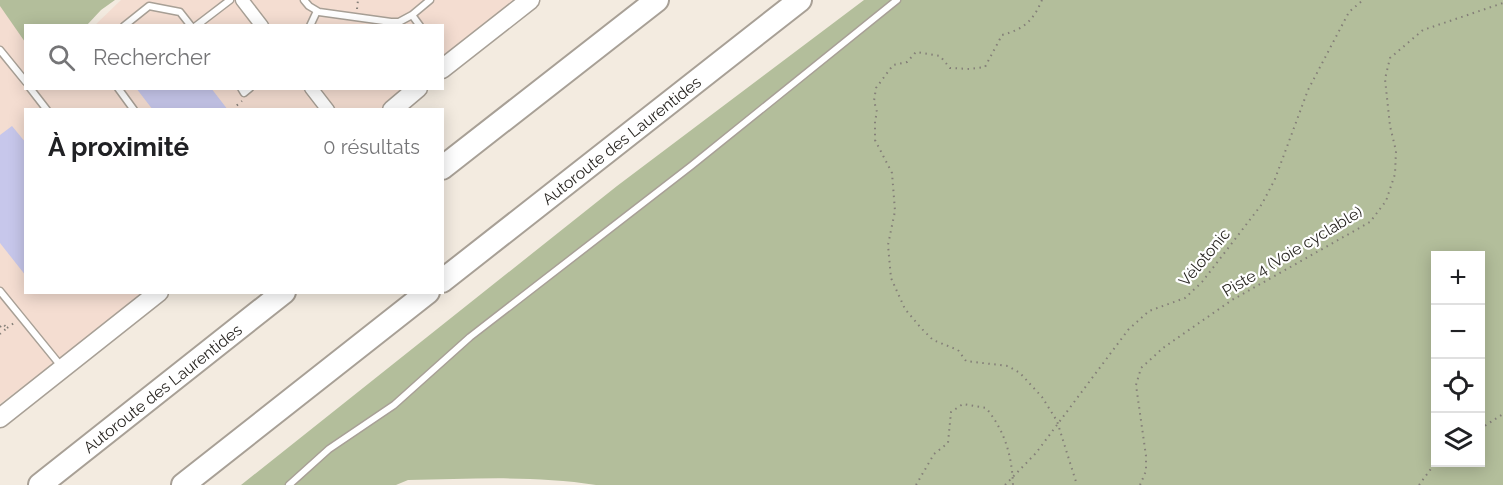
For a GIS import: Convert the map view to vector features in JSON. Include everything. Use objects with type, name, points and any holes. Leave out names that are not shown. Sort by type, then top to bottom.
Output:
[{"type":"highway","points":[[444,166],[657,0]]},
{"type":"highway","name":"Autoroute des Laurentides","points":[[444,279],[800,0]]},
{"type":"highway","name":"Autoroute des Laurentides","points":[[40,485],[281,294]]},
{"type":"highway","points":[[183,485],[425,294]]},
{"type":"street","points":[[242,0],[260,24]]},
{"type":"street","points":[[445,63],[530,0]]},
{"type":"street","points":[[312,90],[326,108]]},
{"type":"street","points":[[394,108],[416,90]]},
{"type":"street","points":[[0,418],[157,294]]},
{"type":"lane","points":[[199,24],[230,0]]},
{"type":"lane","points":[[304,0],[317,11],[392,22],[399,22],[412,15],[430,0]]},
{"type":"lane","points":[[289,485],[329,449],[394,405],[470,337],[700,158],[897,0]]},
{"type":"lane","points":[[127,24],[150,6],[180,12],[189,24]]},
{"type":"lane","points":[[311,24],[317,11]]},
{"type":"lane","points":[[412,15],[419,24]]},
{"type":"lane","points":[[0,50],[24,80]]},
{"type":"lane","points":[[32,90],[45,108]]},
{"type":"lane","points":[[119,90],[133,108]]},
{"type":"lane","points":[[0,291],[63,369]]},
{"type":"path","points":[[357,7],[358,0]]},
{"type":"path","points":[[1042,0],[1035,16],[1015,32],[1002,35],[985,67],[950,68],[940,56],[916,52],[907,62],[893,65],[876,87],[875,140],[892,173],[895,211],[888,245],[891,278],[905,309],[933,340],[958,350],[966,361],[1008,366],[1020,374],[1042,397],[1058,424],[1077,485]]},
{"type":"path","name":"Vélotonic","points":[[1005,485],[1036,453],[1128,330],[1149,311],[1185,298],[1202,282],[1262,204],[1275,179],[1308,90],[1348,12],[1363,0]]},
{"type":"path","name":"Piste 4 (Voie cyclable)","points":[[1140,485],[1146,471],[1146,456],[1136,385],[1140,368],[1163,348],[1232,300],[1370,222],[1386,201],[1395,174],[1396,151],[1390,126],[1385,79],[1390,58],[1423,30],[1503,3]]},
{"type":"path","points":[[238,108],[236,105],[242,101]]},
{"type":"path","points":[[0,327],[3,324],[7,328],[0,334]]},
{"type":"path","points":[[916,485],[934,454],[948,443],[951,412],[963,404],[986,408],[997,421],[1010,456],[1013,485]]},
{"type":"path","points":[[1485,426],[1503,414]]},
{"type":"path","points":[[1419,485],[1432,467]]},
{"type":"shaded area","points":[[121,0],[516,0],[444,59],[444,24],[96,24]]},
{"type":"shaded area","points":[[0,4],[24,37],[24,90],[407,90],[383,108],[24,108],[24,294],[145,294],[0,404]]},
{"type":"green space","points":[[0,0],[115,0],[101,10],[88,24],[24,24],[24,41],[0,6]]},
{"type":"green space","points":[[864,0],[1503,0],[1503,485],[596,485],[502,478],[408,480],[396,485],[241,485],[617,186]]},
{"type":"building","points":[[138,90],[213,90],[226,108],[151,108]]},
{"type":"building","points":[[12,126],[24,141],[24,273],[0,243],[0,135]]}]
